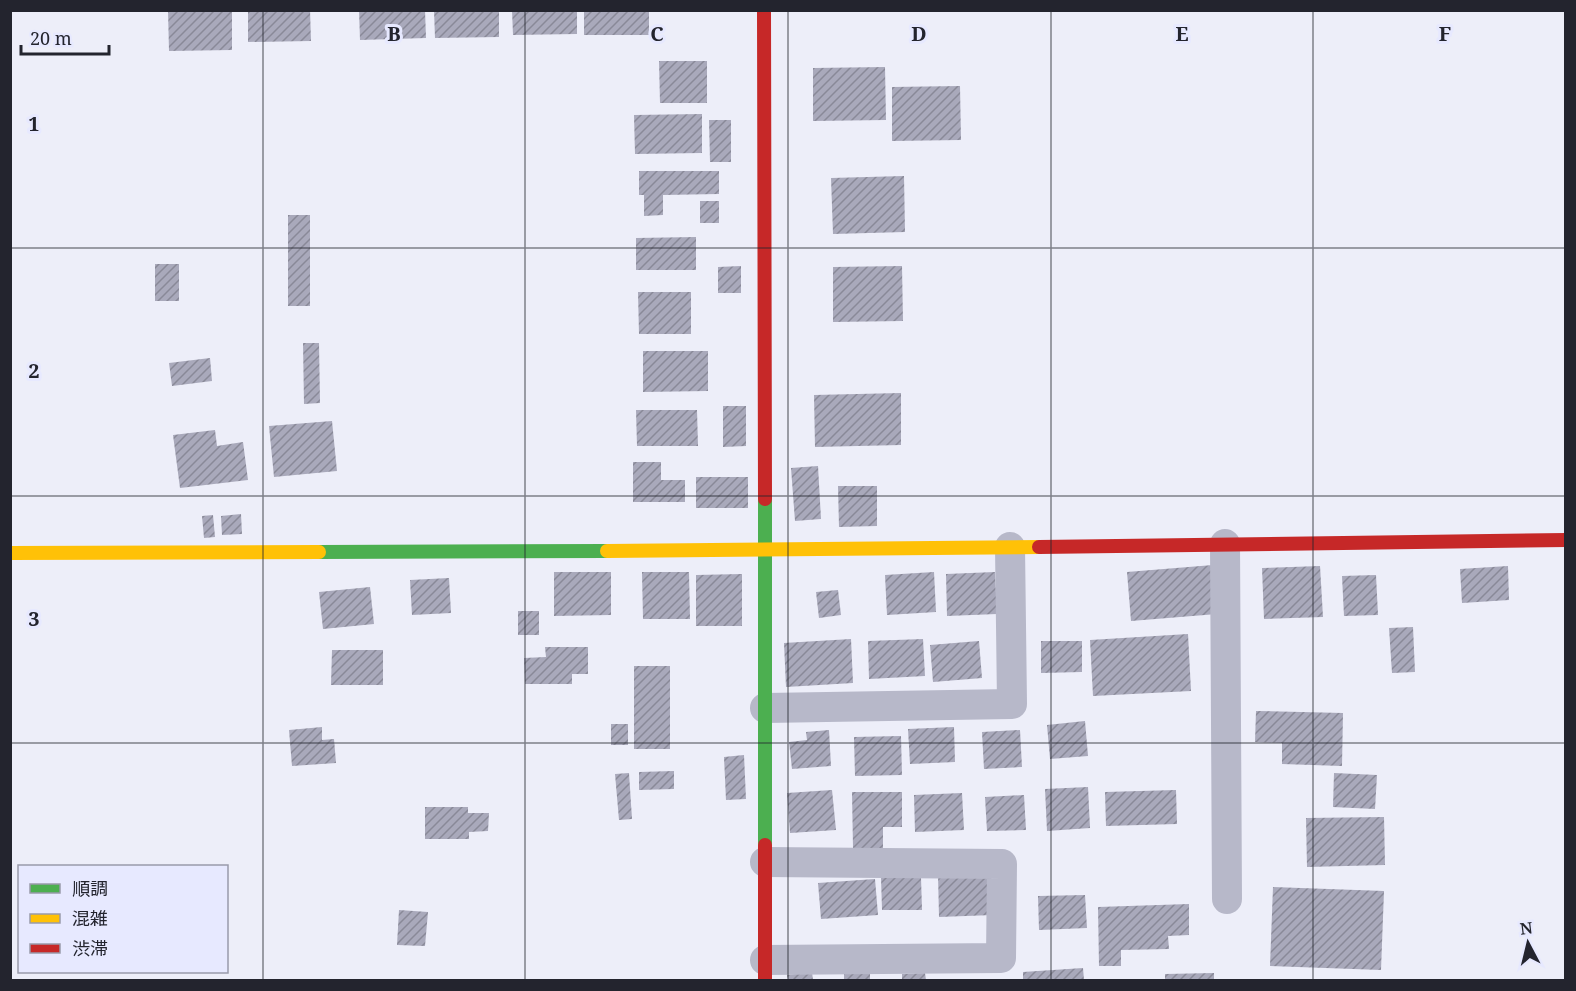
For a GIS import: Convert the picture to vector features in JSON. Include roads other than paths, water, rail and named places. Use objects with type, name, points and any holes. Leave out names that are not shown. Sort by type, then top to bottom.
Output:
[{"type":"street","points":[[764,10],[765,970],[1001,958],[1002,864],[765,862]]},
{"type":"street","points":[[10,553],[1010,547],[1566,540]]},
{"type":"street","points":[[1225,544],[1227,898]]},
{"type":"street","points":[[765,708],[1012,704],[1010,547]]}]
